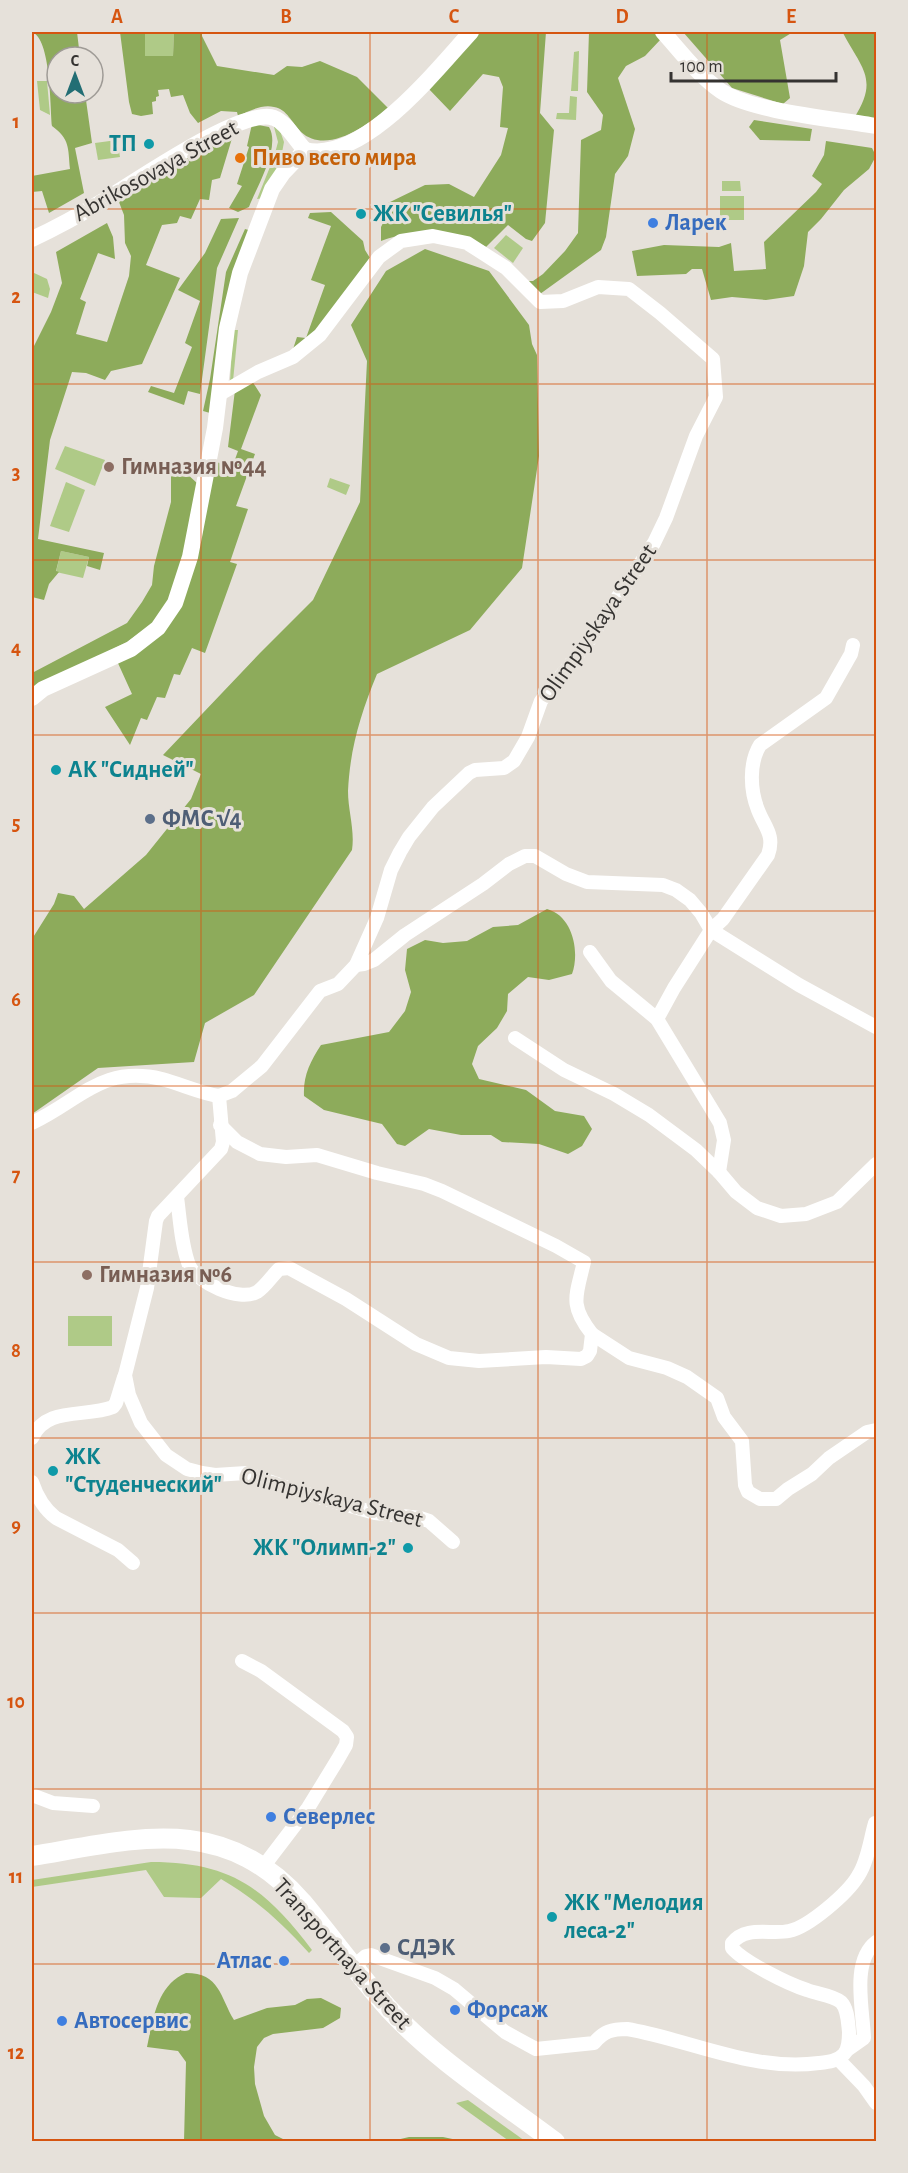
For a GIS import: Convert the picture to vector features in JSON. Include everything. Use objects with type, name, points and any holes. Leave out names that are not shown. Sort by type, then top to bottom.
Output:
[{"type":"main road","name":"Transportnaya Street","points":[[32,1856],[121,1841],[183,1838],[221,1846],[241,1854],[283,1883],[301,1901],[387,2007],[428,2048],[555,2142]]},
{"type":"street","points":[[32,698],[43,689],[131,650],[158,628],[175,603],[190,557],[220,394],[227,328],[240,273],[272,189],[283,172],[305,150],[315,153],[332,151],[374,130],[400,108],[471,32]]},
{"type":"street","points":[[663,32],[696,70],[723,92],[750,103],[876,126]]},
{"type":"street","name":"Abrikosovaya Street","points":[[32,239],[110,197],[194,145],[249,119],[262,116],[274,118],[285,126],[305,150]]},
{"type":"street","name":"Olimpiyskaya Street","points":[[220,394],[258,372],[293,357],[320,335],[379,256],[401,241],[433,236],[467,243],[497,261],[540,302],[563,301],[597,287],[628,289],[660,313],[713,359],[716,397],[696,436],[666,518],[654,543],[587,643],[541,701],[528,737],[514,761],[504,768],[475,770],[469,773],[433,807],[409,837],[392,870],[377,918],[356,965],[338,984],[320,991],[262,1066],[232,1090],[219,1096],[223,1142],[221,1149],[156,1221],[147,1288],[125,1375],[129,1395],[141,1423],[166,1455],[187,1469],[215,1474],[246,1473],[294,1490],[375,1513],[420,1518],[429,1521],[453,1542]]},
{"type":"street","points":[[657,1019],[711,930],[723,919],[768,855],[771,836],[753,799],[754,754],[760,745],[826,698],[851,654],[853,645]]},
{"type":"street","name":"Olimpiyskaya Street","points":[[356,965],[374,960],[405,935],[509,864],[525,856],[535,856],[587,882],[663,885],[676,890],[702,913],[711,930],[799,985],[876,1027]]},
{"type":"street","points":[[590,952],[611,981],[657,1019],[720,1123],[724,1140],[719,1172]]},
{"type":"street","points":[[515,1038],[564,1071],[614,1094],[649,1115],[696,1150],[736,1192],[757,1208],[781,1216],[806,1214],[837,1202],[876,1164]]},
{"type":"street","points":[[32,1123],[49,1115],[92,1086],[111,1078],[126,1076],[159,1079],[219,1096]]},
{"type":"street","points":[[220,1125],[231,1137],[252,1151],[272,1156],[317,1155],[424,1184],[461,1199],[556,1245],[584,1263],[575,1298],[577,1312],[592,1334],[629,1358],[667,1368],[687,1377],[717,1398],[724,1417],[742,1441],[745,1485],[748,1492],[760,1499],[776,1499],[812,1474],[829,1458],[867,1432],[876,1430]]},
{"type":"street","points":[[177,1197],[181,1231],[190,1267],[199,1277],[215,1287],[236,1295],[249,1295],[259,1291],[279,1269],[289,1268],[346,1299],[416,1344],[449,1358],[464,1361],[546,1357],[581,1359],[590,1351],[592,1334]]},
{"type":"street","points":[[32,1438],[41,1423],[51,1418],[101,1411],[113,1407],[125,1375]]},
{"type":"street","points":[[32,1482],[37,1496],[56,1518],[118,1550],[133,1563]]},
{"type":"street","points":[[242,1661],[261,1671],[343,1731],[347,1737],[346,1745],[308,1808],[262,1867]]},
{"type":"street","points":[[32,1795],[52,1803],[93,1806]]},
{"type":"street","points":[[842,2055],[849,2043],[848,2019],[840,2001],[804,1989],[766,1971],[736,1954],[732,1948],[732,1942],[748,1932],[791,1931],[808,1922],[846,1892],[861,1869],[875,1823]]},
{"type":"street","points":[[354,1966],[366,1956],[371,1955],[435,1978],[454,1989],[505,2032],[536,2049],[594,2043],[602,2033],[613,2029],[627,2029],[731,2056],[772,2064],[810,2064],[842,2055],[864,2038],[860,1974],[862,1960],[876,1942]]},
{"type":"street","points":[[842,2055],[876,2103]]},
{"type":"green space","points":[[32,32],[77,32],[79,45],[45,45],[45,55],[38,37]]},
{"type":"green space","points":[[120,32],[145,32],[145,56],[173,56],[174,32],[202,32],[217,66],[274,75],[287,66],[302,67],[320,61],[357,77],[388,108],[358,130],[334,139],[322,140],[311,138],[301,132],[282,110],[269,106],[256,108],[238,116],[237,112],[221,111],[198,123],[190,113],[183,95],[171,97],[169,89],[158,90],[159,96],[156,97],[156,101],[152,102],[153,114],[141,116],[132,114]]},
{"type":"green space","points":[[145,32],[174,32],[173,56],[145,56]]},
{"type":"green space","points":[[478,32],[546,32],[540,113],[554,130],[545,223],[532,241],[508,225],[486,247],[461,236],[435,232],[408,234],[381,241],[381,227],[389,211],[388,203],[425,185],[449,184],[474,197],[501,155],[508,128],[500,127],[503,87],[499,77],[483,74],[450,111],[426,86]]},
{"type":"green space","points":[[589,32],[655,32],[661,39],[645,56],[626,66],[618,78],[635,129],[628,156],[615,174],[606,237],[601,250],[540,294],[523,281],[533,281],[543,274],[578,233],[581,140],[601,130],[603,115],[587,92]]},
{"type":"green space","points":[[683,32],[793,32],[780,40],[790,98],[783,104],[732,88]]},
{"type":"green space","points":[[793,32],[876,32],[876,120],[854,118],[866,93],[867,83],[861,65],[843,33]]},
{"type":"green space","points":[[579,51],[578,91],[571,91],[574,52]]},
{"type":"green space","points":[[37,81],[45,81],[45,105],[49,105],[50,115],[40,110]]},
{"type":"green space","points":[[570,96],[577,97],[576,120],[556,119],[557,113],[569,113]]},
{"type":"green space","points":[[51,105],[87,105],[92,143],[75,148],[84,193],[49,213],[42,191],[32,192],[32,176],[70,169],[67,144],[62,135],[52,126]]},
{"type":"green space","points":[[754,120],[812,129],[810,141],[760,140],[749,127]]},
{"type":"green space","points":[[252,124],[269,127],[272,145],[266,167],[249,207],[238,212],[229,208],[242,186],[237,184],[249,147],[247,146]]},
{"type":"green space","points":[[278,125],[284,142],[281,158],[264,198],[257,199],[274,157],[278,142],[274,127]]},
{"type":"green space","points":[[227,132],[233,135],[220,178],[212,180],[209,200],[200,199],[191,219],[180,216],[177,223],[162,225],[146,265],[180,278],[142,364],[111,371],[105,380],[86,373],[72,372],[50,440],[38,539],[104,553],[100,570],[87,566],[89,557],[61,551],[56,571],[59,572],[49,584],[44,600],[32,597],[32,350],[51,312],[62,283],[56,252],[107,223],[113,237],[115,259],[98,253],[80,299],[86,302],[76,334],[107,342],[129,276],[131,256],[125,243],[124,215],[117,197]]},
{"type":"green space","points":[[117,140],[120,157],[98,160],[95,143]]},
{"type":"green space","points":[[826,141],[872,148],[876,156],[869,169],[844,190],[808,232],[804,266],[794,296],[766,300],[732,297],[711,300],[702,269],[692,269],[686,274],[637,276],[632,251],[664,245],[719,247],[731,243],[734,271],[766,269],[764,242],[822,184],[812,176],[824,155]]},
{"type":"green space","points":[[722,181],[740,181],[741,191],[722,191]]},
{"type":"green space","points":[[720,196],[744,196],[744,220],[720,220]]},
{"type":"green space","points":[[331,212],[363,241],[370,258],[318,333],[291,355],[297,337],[306,338],[325,285],[311,280],[331,226],[308,218],[310,213]]},
{"type":"green space","points":[[239,218],[217,268],[200,394],[188,391],[184,405],[148,392],[151,386],[174,393],[192,347],[185,343],[200,301],[178,290],[205,253],[221,219]]},
{"type":"green space","points":[[245,229],[252,231],[210,413],[203,411],[226,272]]},
{"type":"green space","points":[[506,235],[523,248],[513,263],[494,248]]},
{"type":"green space","points":[[425,249],[489,271],[529,325],[532,344],[537,355],[539,456],[522,568],[470,630],[377,674],[361,717],[351,760],[348,791],[353,835],[352,850],[254,995],[205,1023],[194,1062],[98,1068],[32,1114],[32,939],[54,904],[58,893],[74,896],[84,909],[146,855],[191,799],[201,774],[163,755],[313,600],[360,502],[367,361],[351,325],[386,271]]},
{"type":"green space","points":[[32,272],[47,279],[50,289],[48,298],[32,292]]},
{"type":"green space","points":[[233,330],[238,330],[233,381],[230,382]]},
{"type":"green space","points":[[252,381],[261,395],[241,449],[255,454],[236,506],[248,509],[230,562],[237,564],[205,653],[192,648],[180,675],[174,674],[165,698],[157,697],[147,720],[141,718],[130,745],[105,707],[132,694],[117,661],[165,630],[214,462],[233,465],[238,451],[228,447],[235,390]]},
{"type":"green space","points":[[65,446],[105,460],[95,486],[55,469]]},
{"type":"green space","points":[[171,471],[185,472],[198,484],[185,555],[169,601],[152,624],[127,642],[32,690],[32,673],[127,623],[142,602],[152,585],[154,566],[171,502]]},
{"type":"green space","points":[[330,478],[350,485],[346,495],[327,487]]},
{"type":"green space","points":[[66,482],[85,490],[69,532],[50,526]]},
{"type":"green space","points":[[61,551],[89,557],[83,578],[56,572]]},
{"type":"green space","points":[[547,909],[563,919],[572,936],[575,956],[572,974],[549,980],[528,977],[508,994],[507,1011],[497,1028],[478,1046],[472,1064],[479,1079],[526,1090],[555,1111],[584,1116],[592,1129],[582,1146],[568,1154],[539,1144],[502,1142],[491,1135],[461,1135],[429,1129],[405,1146],[397,1144],[382,1124],[324,1110],[304,1096],[308,1069],[321,1045],[389,1032],[405,1011],[411,992],[405,970],[407,949],[425,940],[443,943],[467,941],[493,927],[518,925]]},
{"type":"green space","points":[[68,1316],[112,1316],[112,1346],[68,1346]]},
{"type":"green space","points":[[151,1862],[203,1867],[225,1873],[244,1883],[278,1910],[312,1950],[309,1953],[268,1912],[221,1879],[201,1898],[164,1897],[146,1870],[32,1887],[32,1880]]},
{"type":"green space","points":[[186,1973],[206,1977],[212,1982],[218,1988],[234,2020],[267,2008],[295,2005],[307,1999],[321,1998],[341,2008],[340,2018],[323,2028],[273,2034],[264,2038],[257,2047],[254,2067],[255,2084],[264,2116],[275,2135],[287,2141],[184,2141],[186,2062],[178,2051],[147,2047],[154,2014],[162,1994],[176,1978]]},
{"type":"green space","points":[[468,2100],[525,2141],[509,2141],[456,2103]]},
{"type":"green space","points":[[409,2137],[443,2137],[462,2141],[392,2141]]},
{"type":"place","name":"ТП","points":[[149,144]]},
{"type":"place","name":"Пиво всего мира","points":[[240,158]]},
{"type":"place","name":"ЖК \"Севилья\"","points":[[361,214]]},
{"type":"place","name":"Ларек","points":[[653,223]]},
{"type":"place","name":"Гимназия №44","points":[[109,467]]},
{"type":"place","name":"АК \"Сидней\"","points":[[56,770]]},
{"type":"place","name":"ФМС √4","points":[[150,819]]},
{"type":"place","name":"Гимназия №6","points":[[87,1275]]},
{"type":"place","name":"ЖК \"Студенческий\"","points":[[53,1471]]},
{"type":"place","name":"ЖК \"Олимп-2\"","points":[[408,1548]]},
{"type":"place","name":"Северлес","points":[[271,1817]]},
{"type":"place","name":"ЖК \"Мелодия леса-2\"","points":[[552,1917]]},
{"type":"place","name":"СДЭК","points":[[385,1948]]},
{"type":"place","name":"Атлас","points":[[284,1961]]},
{"type":"place","name":"Форсаж","points":[[455,2010]]},
{"type":"place","name":"Автосервис","points":[[62,2021]]}]
